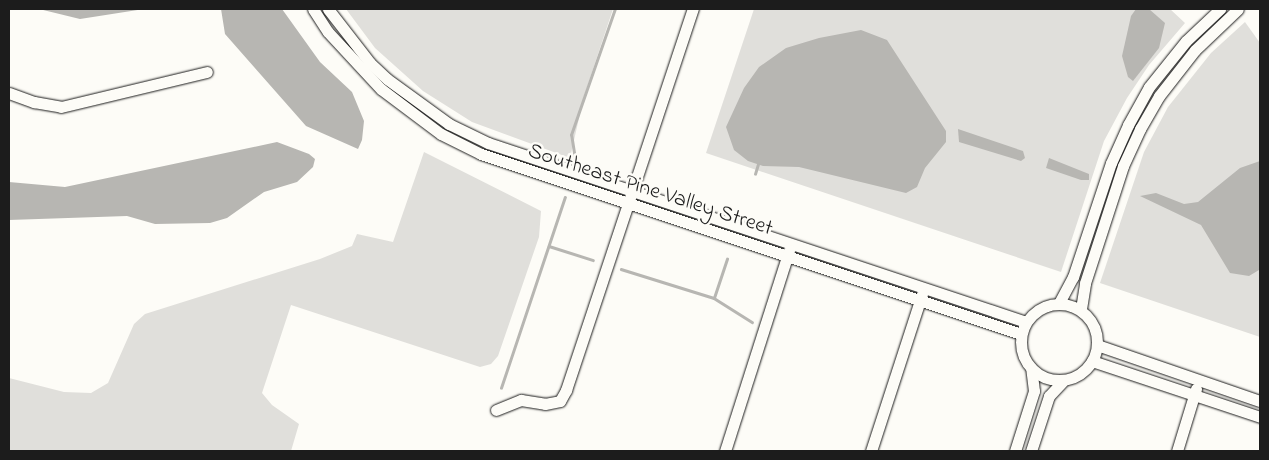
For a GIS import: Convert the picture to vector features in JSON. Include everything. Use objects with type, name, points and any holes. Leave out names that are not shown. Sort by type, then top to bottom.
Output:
[{"type":"street","name":"Southeast Pine Valley Street","points":[[313,9],[328,32],[380,89],[441,134],[507,164],[626,204],[788,252],[921,296],[1021,334]]},
{"type":"street","name":"Southeast Pine Valley Street","points":[[328,9],[370,63],[414,101],[449,124],[521,156],[631,193],[788,252]]},
{"type":"street","points":[[496,410],[521,400],[545,404],[560,401],[566,390],[626,204],[693,9]]},
{"type":"street","points":[[1059,303],[1073,277],[1111,163],[1128,125],[1150,87],[1180,49],[1220,9]]},
{"type":"street","points":[[1081,309],[1085,283],[1123,166],[1140,129],[1159,96],[1195,50],[1238,9]]},
{"type":"street","points":[[9,84],[13,93],[34,102],[61,107],[207,72]]},
{"type":"street","points":[[725,451],[788,252]]},
{"type":"street","name":"Southeast Pine Valley Street","points":[[921,296],[1026,322]]},
{"type":"street","points":[[871,451],[921,296]]},
{"type":"street","points":[[1030,451],[1049,396],[1064,380],[1085,370],[1092,361],[1098,345],[1094,325],[1081,309],[1059,303],[1040,308],[1026,322],[1021,334],[1024,358],[1031,368],[1052,380],[1064,380]]},
{"type":"street","points":[[1098,345],[1260,401]]},
{"type":"street","points":[[1092,361],[1260,417]]},
{"type":"street","points":[[1015,451],[1034,391],[1031,368]]},
{"type":"street","points":[[1177,451],[1199,380]]},
{"type":"shaded area","points":[[39,9],[144,9],[80,19]]},
{"type":"shaded area","points":[[221,9],[282,9],[320,62],[352,92],[364,121],[362,140],[358,149],[306,126],[225,34]]},
{"type":"shaded area","points":[[346,9],[613,9],[584,96],[570,158],[472,122],[423,91],[375,48]]},
{"type":"shaded area","points":[[754,9],[1170,9],[1185,23],[1149,65],[1127,98],[1104,141],[1061,272],[706,153]]},
{"type":"shaded area","points":[[1136,9],[1149,9],[1165,23],[1159,48],[1133,81],[1128,77],[1122,56],[1131,16]]},
{"type":"shaded area","points":[[1245,22],[1260,43],[1260,337],[1100,283],[1144,152],[1168,107],[1211,53]]},
{"type":"shaded area","points":[[861,30],[887,40],[946,131],[946,142],[925,168],[917,187],[906,193],[799,167],[763,166],[748,161],[734,150],[726,127],[744,88],[759,67],[786,48],[819,38]]},
{"type":"shaded area","points":[[958,129],[1023,151],[1025,158],[1021,161],[959,142]]},
{"type":"shaded area","points":[[277,142],[309,154],[315,159],[313,167],[297,182],[264,192],[227,218],[210,223],[155,224],[127,216],[9,220],[9,182],[65,187]]},
{"type":"shaded area","points":[[424,152],[541,211],[539,237],[498,356],[491,364],[480,367],[291,305],[262,393],[272,405],[299,424],[291,451],[9,451],[9,378],[64,392],[91,393],[108,383],[134,324],[145,314],[320,259],[352,246],[357,234],[393,242]]},
{"type":"shaded area","points":[[1049,158],[1089,174],[1089,180],[1081,180],[1046,168]]},
{"type":"shaded area","points":[[1260,161],[1260,265],[1259,270],[1249,276],[1230,273],[1201,225],[1140,196],[1156,193],[1184,204],[1198,202],[1240,168]]},
{"type":"waterway","points":[[575,159],[571,135],[615,9]]},
{"type":"waterway","points":[[755,174],[758,164]]},
{"type":"waterway","points":[[501,388],[565,197]]},
{"type":"waterway","points":[[549,246],[593,260]]},
{"type":"waterway","points":[[714,298],[727,259]]},
{"type":"waterway","points":[[621,269],[714,298],[752,322]]}]
